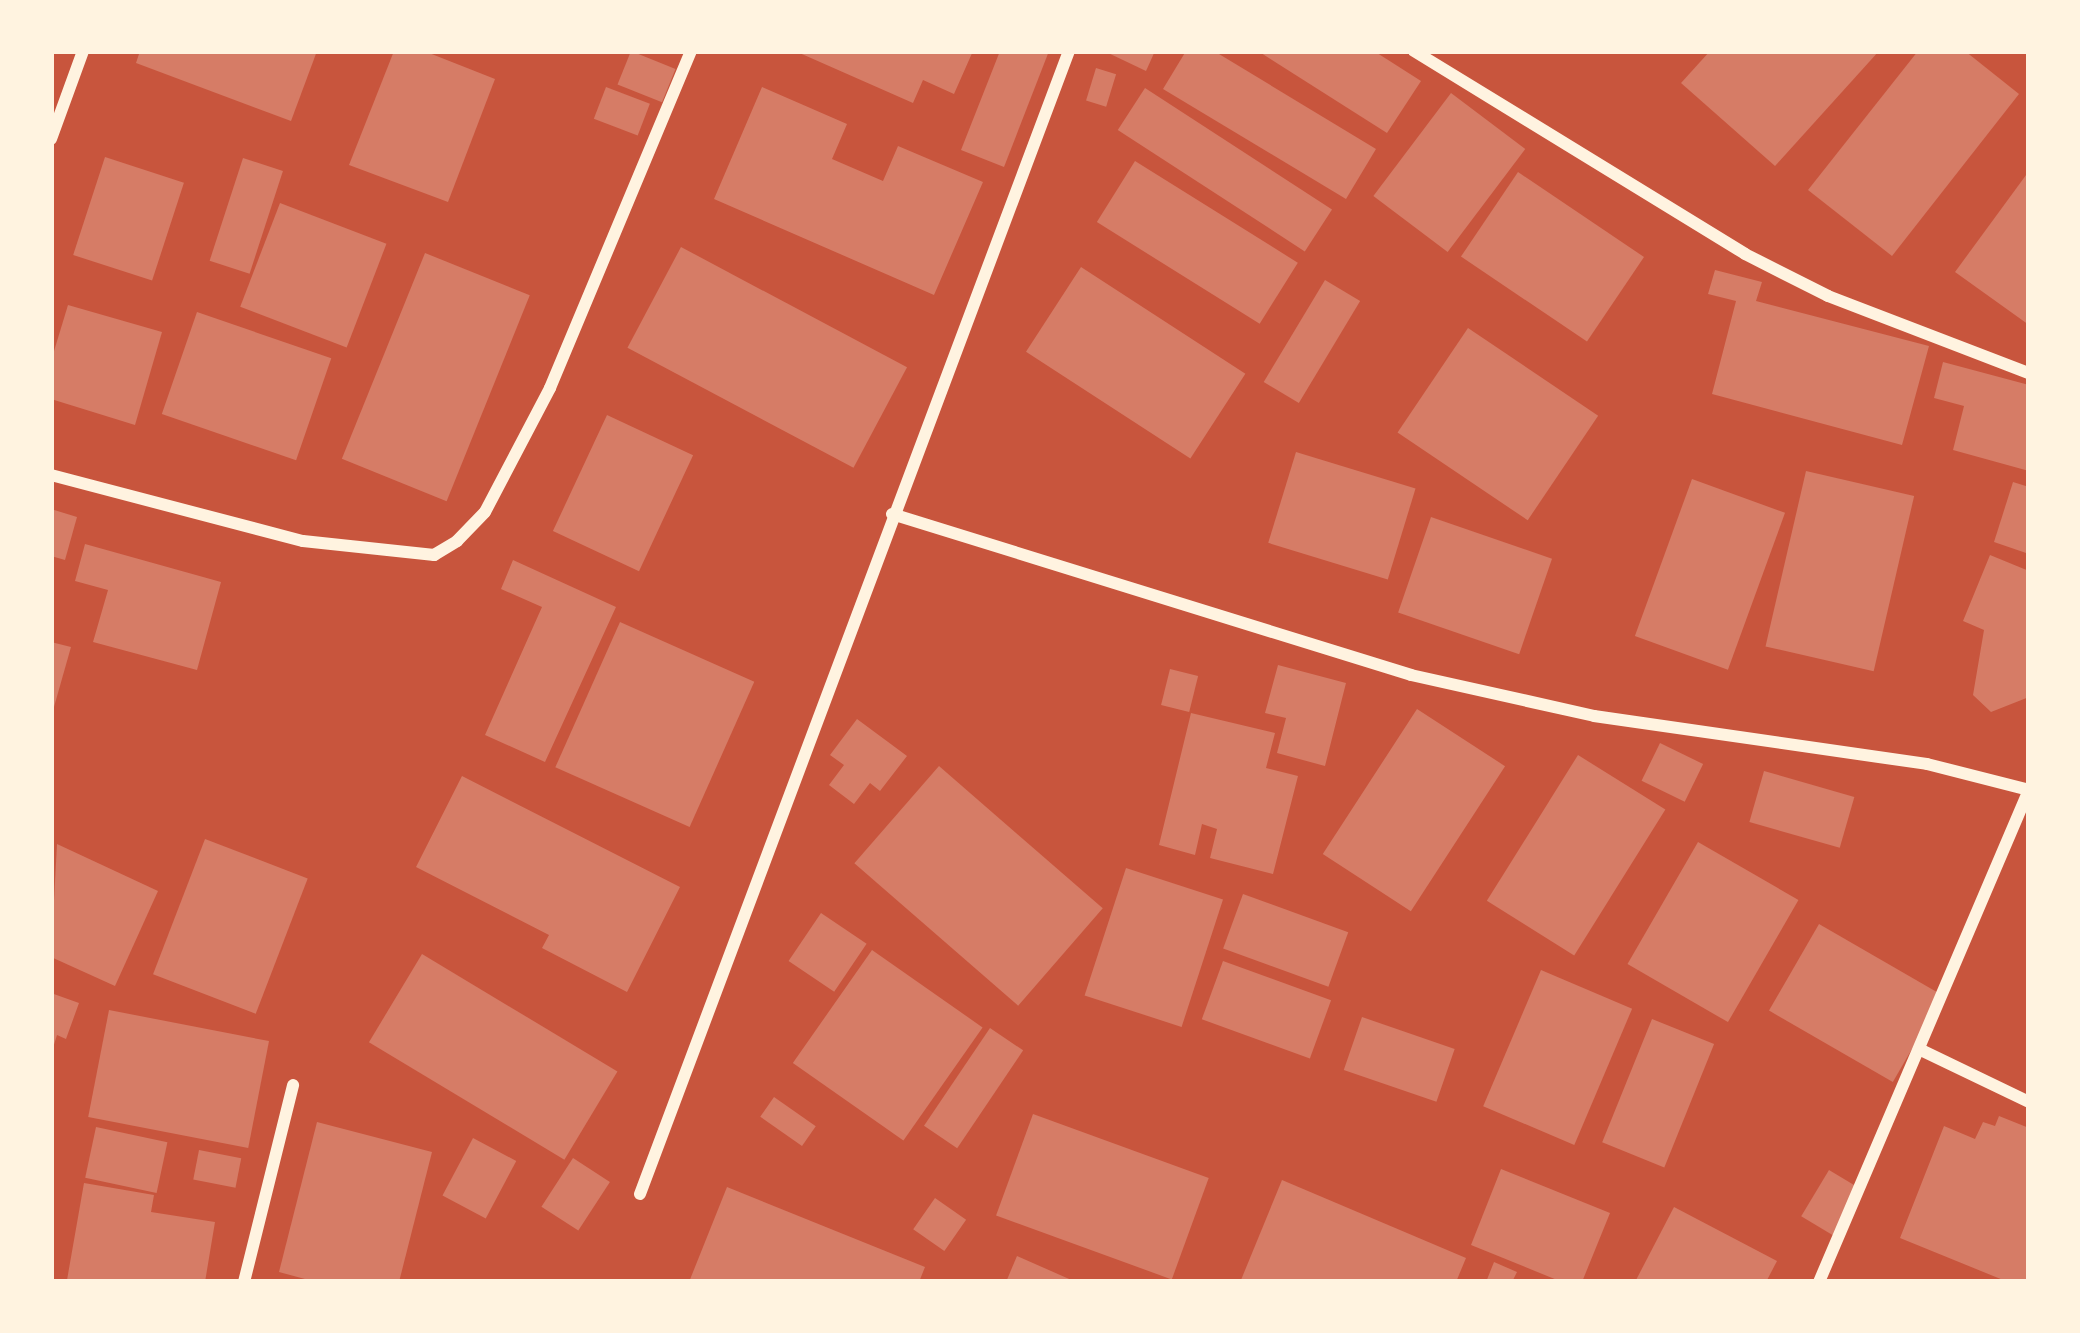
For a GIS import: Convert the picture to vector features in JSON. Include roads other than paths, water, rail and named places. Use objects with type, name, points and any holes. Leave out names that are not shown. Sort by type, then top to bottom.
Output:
[{"type":"street","points":[[51,139],[83,51]]},
{"type":"street","points":[[51,475],[303,541],[434,555],[457,541],[485,512],[550,388],[691,51]]},
{"type":"street","points":[[640,1194],[1069,51]]},
{"type":"street","points":[[1414,51],[1745,254],[1828,296],[2029,373]]},
{"type":"street","points":[[892,514],[1411,675],[1594,716],[1927,764],[2029,790],[1923,1052],[1819,1282]]},
{"type":"street","points":[[1923,1052],[2029,1102]]},
{"type":"street","points":[[244,1282],[293,1085]]}]
